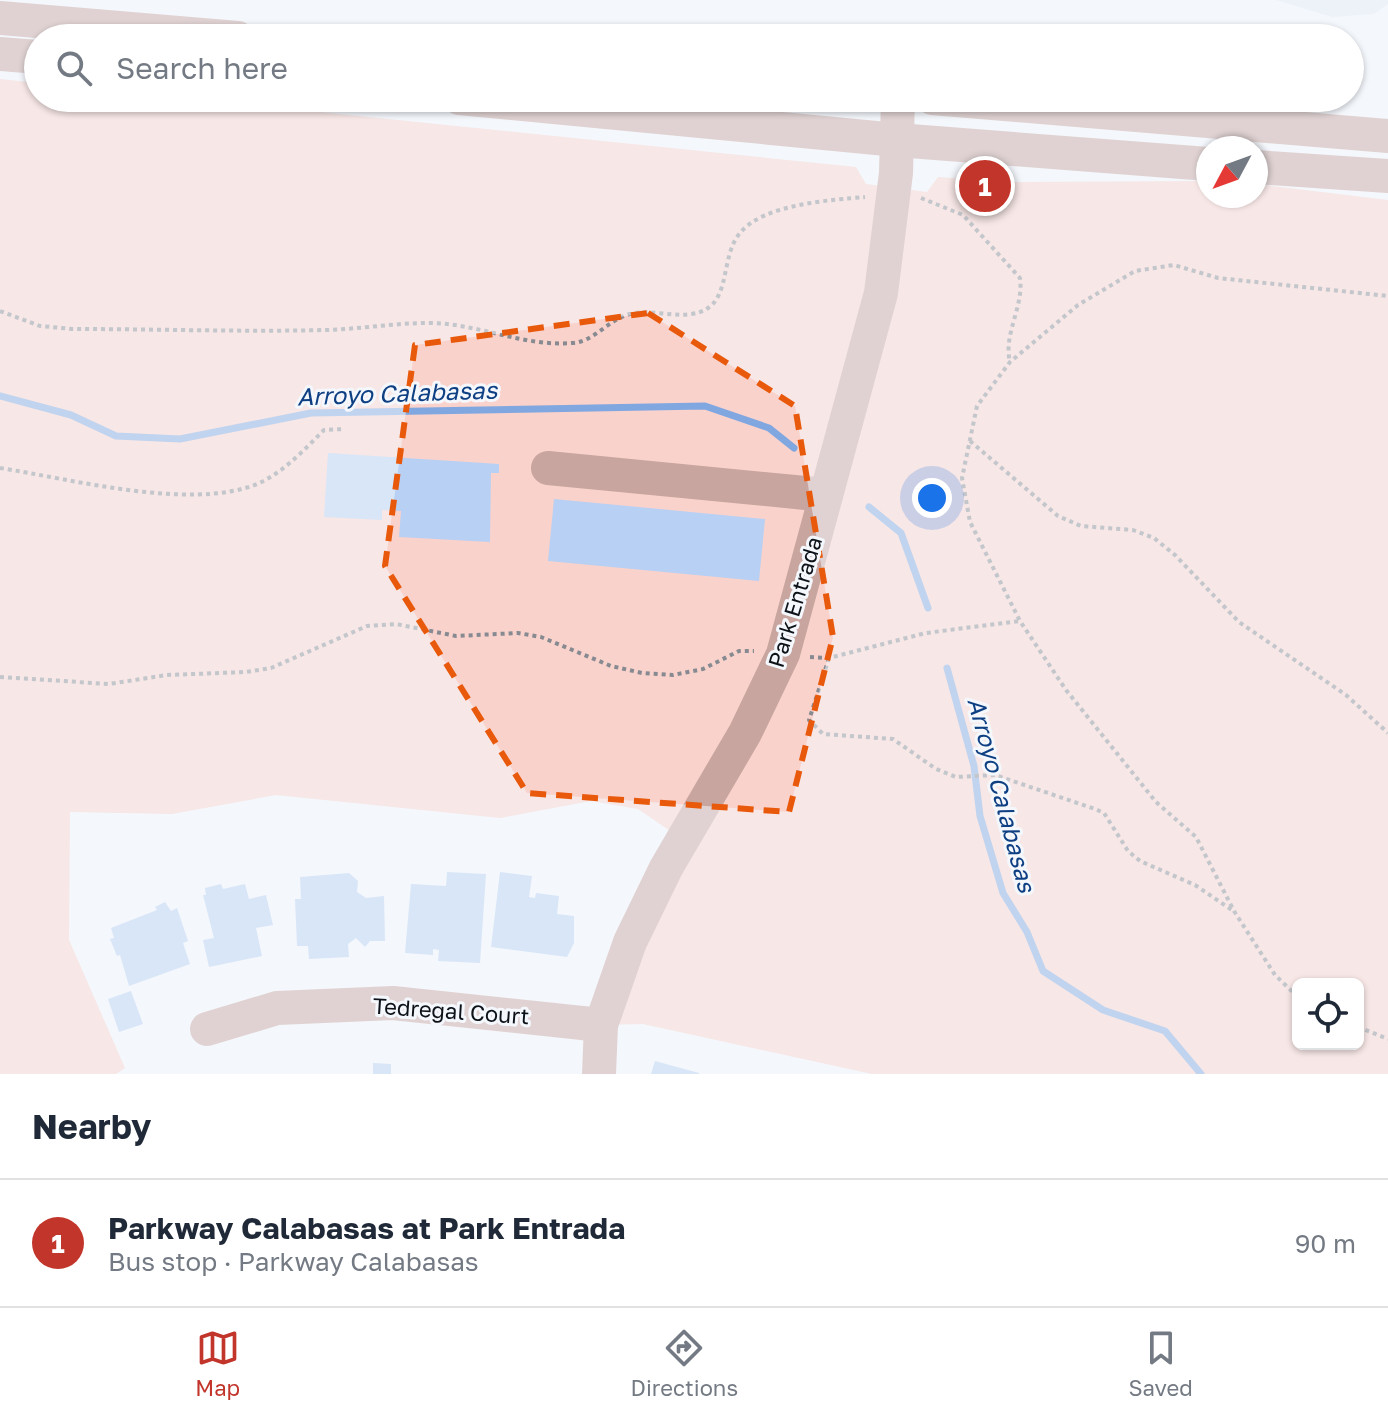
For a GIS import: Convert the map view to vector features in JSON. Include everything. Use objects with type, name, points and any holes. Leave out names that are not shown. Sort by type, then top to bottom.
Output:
[{"type":"street","points":[[0,18],[71,24]]},
{"type":"street","points":[[0,54],[24,56]]},
{"type":"street","points":[[605,112],[897,140],[1196,163]]},
{"type":"street","name":"Park Entrada","points":[[599,1074],[601,1025],[630,942],[660,880],[745,733],[783,654],[881,293],[898,112]]},
{"type":"street","points":[[1100,112],[1388,136]]},
{"type":"street","points":[[1268,168],[1388,176]]},
{"type":"street","points":[[548,468],[826,495]]},
{"type":"street","name":"Tedregal Court","points":[[207,1029],[277,1008],[393,1003],[601,1025]]},
{"type":"path","points":[[0,311],[40,326],[72,329],[327,330],[429,323],[461,326],[492,335],[574,343],[590,337],[616,318],[635,312],[690,315],[708,310],[720,296],[731,248],[741,231],[757,219],[807,203],[868,197]]},
{"type":"path","points":[[919,198],[963,215],[1020,278],[1022,289],[1007,350],[1010,362]]},
{"type":"path","points":[[1292,991],[1275,975],[1234,911],[1196,837],[1156,802],[1066,690],[1020,621],[970,522],[962,478],[977,406],[1010,362],[1078,305],[1116,281],[1153,266],[1174,265],[1218,278],[1296,289],[1388,296]]},
{"type":"path","points":[[0,468],[163,495],[229,493],[259,483],[296,458],[324,430],[344,429]]},
{"type":"path","points":[[970,440],[1058,516],[1081,526],[1133,530],[1154,538],[1239,622],[1346,695],[1388,733]]},
{"type":"path","points":[[810,657],[829,658],[926,633],[1020,621]]},
{"type":"path","points":[[0,677],[109,684],[167,675],[246,672],[271,668],[367,626],[396,624],[456,636],[518,633],[541,637],[611,666],[642,673],[673,675],[703,669],[746,649],[760,652]]},
{"type":"path","points":[[829,658],[809,720],[814,729],[823,734],[893,739],[936,769],[959,776],[991,775],[1104,813],[1128,851],[1140,861],[1195,885],[1234,911]]},
{"type":"path","points":[[1364,1029],[1388,1039]]},
{"type":"highlighted area","points":[[648,313],[795,406],[833,637],[789,812],[527,793],[385,566],[415,345]]},
{"type":"shaded area","points":[[1276,0],[1388,0],[1388,4],[1374,14],[1332,17]]},
{"type":"shaded area","points":[[0,79],[24,82],[24,112],[319,112],[856,167],[866,184],[927,192],[938,177],[1004,182],[1196,181],[1196,208],[1268,208],[1268,185],[1388,200],[1388,1074],[872,1074],[643,1024],[601,1025],[682,839],[638,809],[591,801],[500,818],[276,795],[172,814],[70,812],[69,940],[125,1068],[116,1074],[0,1074]]},
{"type":"building","points":[[328,453],[499,464],[499,473],[491,473],[490,542],[399,537],[401,511],[382,510],[382,520],[324,517]]},
{"type":"building","points":[[554,499],[765,519],[759,581],[548,561]]},
{"type":"building","points":[[447,872],[486,874],[480,963],[438,961],[439,950],[433,949],[433,955],[405,953],[411,884],[446,886]]},
{"type":"building","points":[[500,872],[532,876],[529,897],[535,898],[536,893],[559,896],[557,914],[574,916],[574,943],[567,957],[491,947]]},
{"type":"building","points":[[349,873],[358,881],[357,892],[366,898],[384,896],[385,941],[370,941],[365,947],[356,938],[348,944],[349,957],[309,959],[308,946],[297,946],[295,899],[301,899],[300,877]]},
{"type":"building","points":[[221,884],[223,889],[245,884],[249,899],[266,895],[273,925],[256,928],[262,956],[209,967],[203,940],[214,938],[203,895],[206,895],[205,888]]},
{"type":"building","points":[[165,902],[171,911],[177,908],[188,941],[183,943],[190,964],[129,986],[120,955],[117,956],[110,939],[114,938],[111,928],[157,910],[155,907]]},
{"type":"building","points":[[131,991],[143,1024],[119,1032],[108,999]]},
{"type":"building","points":[[655,1061],[699,1073],[699,1074],[651,1074]]},
{"type":"building","points":[[373,1063],[391,1064],[391,1074],[373,1074]]},
{"type":"waterway","name":"Arroyo Calabasas","points":[[0,396],[71,415],[116,436],[180,439],[311,413],[705,406],[769,428],[794,448]]},
{"type":"waterway","name":"Arroyo Calabasas","points":[[869,507],[901,533],[928,608]]},
{"type":"waterway","name":"Arroyo Calabasas","points":[[947,668],[974,766],[980,816],[1003,893],[1027,932],[1043,971],[1103,1010],[1165,1031],[1201,1074]]},
{"type":"place","name":"Parkway Calabasas at Park Entrada","points":[[985,186]]}]
